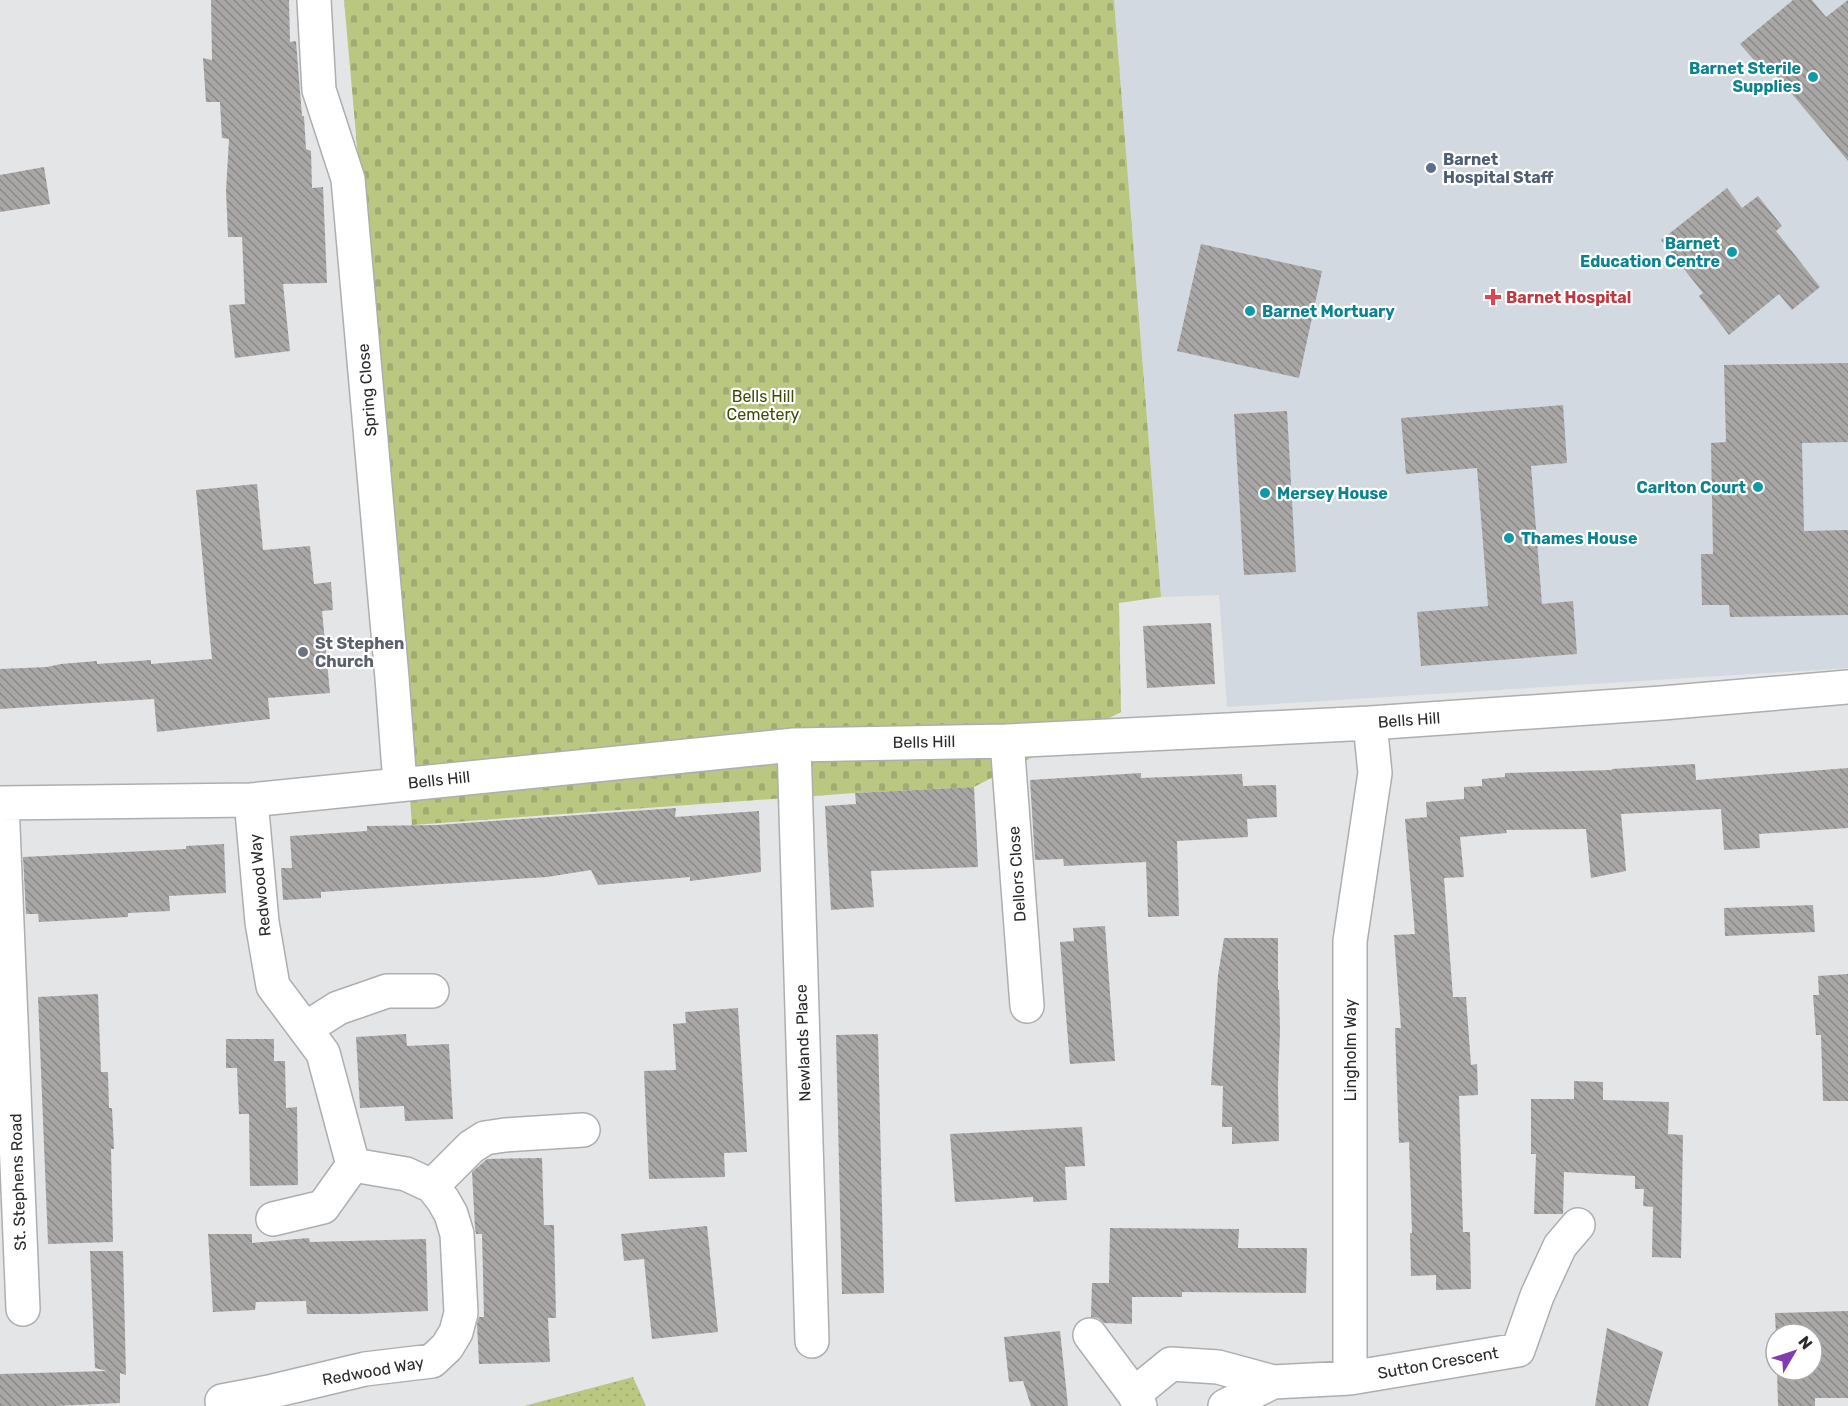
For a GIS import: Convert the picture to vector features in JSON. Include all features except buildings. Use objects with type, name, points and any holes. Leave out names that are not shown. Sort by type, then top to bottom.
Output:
[{"type":"street","name":"Spring Close","points":[[314,0],[319,90],[348,179],[400,784]]},
{"type":"street","name":"Bells Hill","points":[[1,803],[251,800],[794,745],[1007,741],[1370,723],[1662,703],[1848,687]]},
{"type":"street","name":"Lingholm Way","points":[[1350,1378],[1350,941],[1375,773],[1370,723]]},
{"type":"street","name":"Dellors Close","points":[[1007,741],[1027,1006]]},
{"type":"street","name":"Newlands Place","points":[[794,745],[812,1341]]},
{"type":"street","name":"Redwood Way","points":[[251,800],[262,922],[273,986],[323,1053],[353,1165]]},
{"type":"street","name":"St. Stephens Road","points":[[1,803],[23,1309]]},
{"type":"street","points":[[305,1029],[339,1008],[387,991],[432,991]]},
{"type":"street","points":[[273,1219],[323,1207],[353,1165],[406,1174],[432,1185],[471,1147],[485,1138],[583,1130]]},
{"type":"street","name":"Redwood Way","points":[[222,1401],[365,1369],[432,1361],[447,1347],[456,1332],[461,1313],[457,1234],[451,1214],[432,1185]]},
{"type":"street","name":"Sutton Crescent","points":[[1225,1406],[1273,1382],[1350,1378],[1518,1350],[1537,1296],[1560,1246],[1578,1225]]},
{"type":"street","points":[[1090,1335],[1137,1400],[1171,1364],[1218,1368],[1273,1382]]},
{"type":"shaded area","name":"Barnet Hospital","points":[[1114,0],[1848,0],[1848,668],[1227,707],[1219,595],[1161,597]]},
{"type":"green space","name":"Bells Hill Cemetery","points":[[344,0],[1114,0],[1161,597],[1119,603],[1121,712],[974,787],[855,793],[412,825],[379,393]]},
{"type":"green space","points":[[633,1377],[646,1406],[524,1406]]},
{"type":"place","name":"Barnet Sterile Supplies","points":[[1813,77]]},
{"type":"place","name":"Barnet Hospital Staff","points":[[1431,168]]},
{"type":"place","name":"Barnet Education Centre","points":[[1732,252]]},
{"type":"place","name":"Barnet Hospital","points":[[1493,297]]},
{"type":"place","name":"Barnet Mortuary","points":[[1250,311]]},
{"type":"place","name":"Carlton Court","points":[[1758,487]]},
{"type":"place","name":"Mersey House","points":[[1265,493]]},
{"type":"place","name":"Thames House","points":[[1509,538]]},
{"type":"place","name":"St Stephen Church","points":[[303,652]]}]
